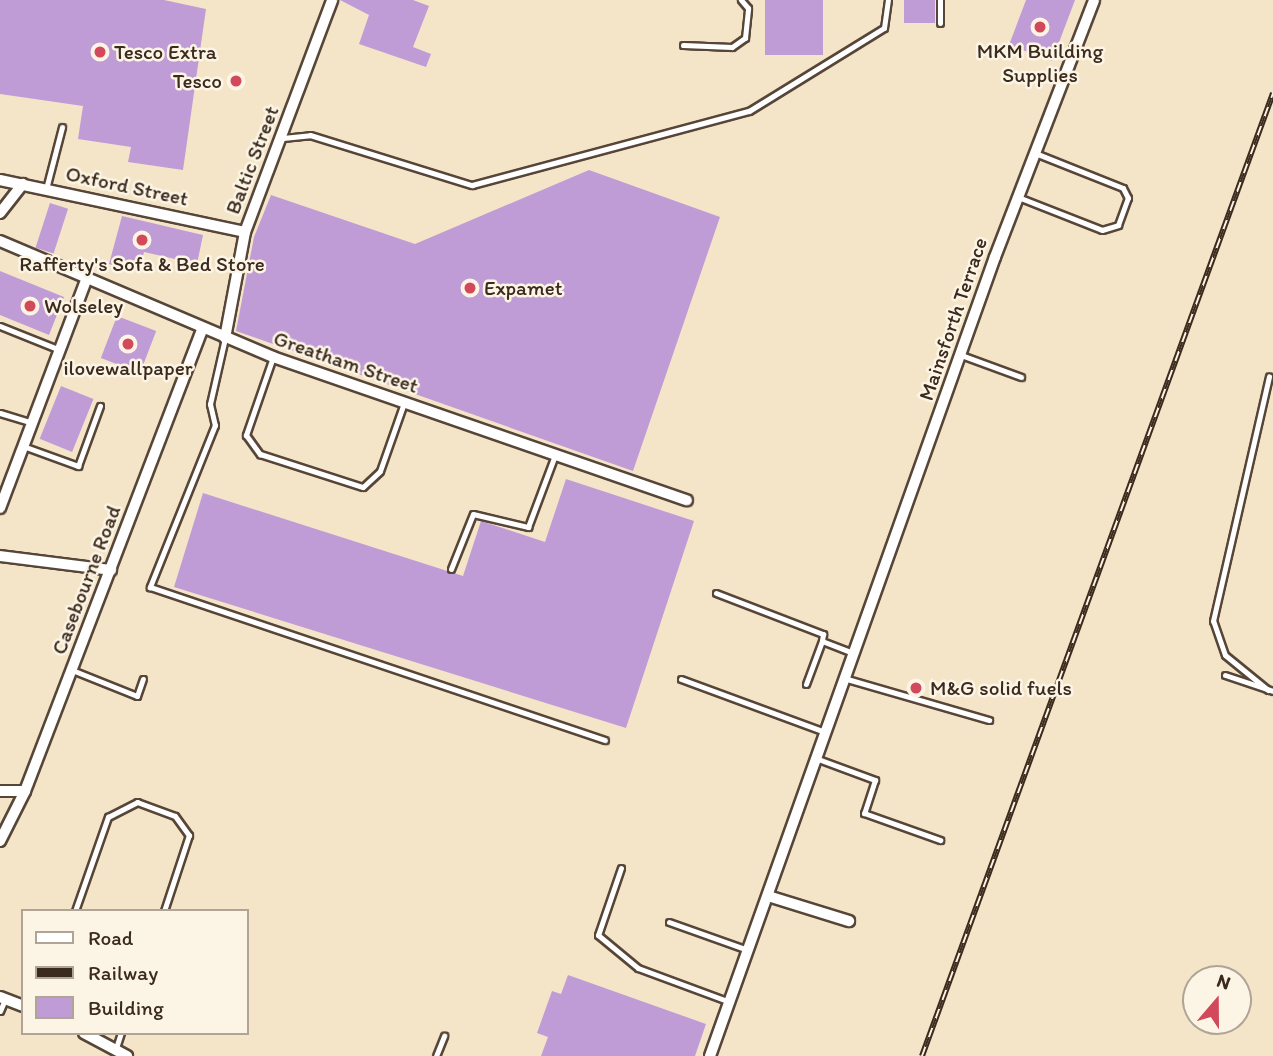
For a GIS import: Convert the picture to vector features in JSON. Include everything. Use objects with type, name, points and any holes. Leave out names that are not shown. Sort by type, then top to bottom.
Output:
[{"type":"street","name":"Baltic Street","points":[[225,338],[245,232],[332,0]]},
{"type":"street","name":"Mainsforth Terrace","points":[[710,1056],[1018,197],[1094,0]]},
{"type":"street","name":"Oxford Street","points":[[0,180],[245,232]]},
{"type":"street","points":[[0,214],[23,184]]},
{"type":"street","name":"Greatham Street","points":[[0,241],[202,330],[273,357],[687,500]]},
{"type":"street","points":[[0,507],[86,280]]},
{"type":"street","name":"Casebourne Road","points":[[0,841],[25,791],[202,330]]},
{"type":"street","points":[[0,556],[111,570]]},
{"type":"street","points":[[0,791],[25,791]]},
{"type":"street","points":[[768,896],[849,921]]},
{"type":"street","points":[[2,998],[21,1005]]},
{"type":"street","points":[[88,1035],[127,1056]]},
{"type":"lane","points":[[683,45],[732,47],[745,38],[748,8],[741,0]]},
{"type":"lane","points":[[280,139],[310,135],[472,185],[749,111],[884,27],[888,0]]},
{"type":"lane","points":[[940,0],[940,23]]},
{"type":"lane","points":[[46,189],[62,127]]},
{"type":"lane","points":[[1018,197],[1102,230],[1118,225],[1128,198],[1123,188],[1035,153]]},
{"type":"lane","points":[[0,327],[60,350]]},
{"type":"lane","points":[[225,338],[210,404],[215,425],[150,587],[605,740]]},
{"type":"lane","points":[[961,355],[1021,377]]},
{"type":"lane","points":[[273,357],[247,442],[260,454],[355,486],[370,484],[404,403]]},
{"type":"lane","points":[[1269,376],[1213,621],[1225,655],[1270,690]]},
{"type":"lane","points":[[23,446],[78,466],[100,406]]},
{"type":"lane","points":[[0,413],[32,424]]},
{"type":"lane","points":[[450,569],[473,514],[528,527],[555,455]]},
{"type":"lane","points":[[716,593],[813,629],[822,641],[856,654]]},
{"type":"lane","points":[[806,684],[822,641]]},
{"type":"lane","points":[[72,670],[137,696],[143,679]]},
{"type":"lane","points":[[1225,675],[1270,690]]},
{"type":"lane","points":[[681,678],[828,733]]},
{"type":"lane","points":[[847,680],[989,720]]},
{"type":"lane","points":[[818,759],[876,780],[864,813],[940,840]]},
{"type":"lane","points":[[76,909],[108,817],[137,802],[176,816],[189,835],[165,909]]},
{"type":"lane","points":[[621,868],[598,934],[638,968],[730,1002]]},
{"type":"lane","points":[[669,922],[748,950]]},
{"type":"lane","points":[[0,1011],[2,998]]},
{"type":"lane","points":[[116,1048],[120,1035]]},
{"type":"lane","points":[[436,1056],[444,1036]]},
{"type":"building","name":"Tesco Extra","points":[[0,0],[164,0],[206,9],[183,170],[128,162],[131,147],[78,139],[83,106],[0,94]]},
{"type":"building","points":[[340,0],[413,0],[429,6],[413,47],[431,54],[426,67],[359,44],[369,15]]},
{"type":"building","points":[[765,0],[823,0],[823,55],[765,55]]},
{"type":"building","points":[[904,0],[935,0],[935,23],[904,23]]},
{"type":"building","name":"MKM Building Supplies","points":[[1026,0],[1075,0],[1052,61],[1009,45]]},
{"type":"building","name":"Expamet","points":[[589,170],[720,217],[633,471],[236,331],[254,237],[271,195],[415,244]]},
{"type":"building","points":[[50,203],[68,209],[54,254],[35,248]]},
{"type":"building","name":"Rafferty's Sofa & Bed Store","points":[[122,216],[203,235],[197,264],[144,252],[139,272],[109,264]]},
{"type":"building","name":"Wolseley","points":[[0,271],[64,297],[49,335],[0,315]]},
{"type":"building","name":"ilovewallpaper","points":[[117,316],[156,331],[140,373],[101,358]]},
{"type":"building","points":[[61,386],[93,399],[72,452],[40,439]]},
{"type":"building","points":[[566,479],[694,521],[626,728],[174,587],[203,493],[463,576],[481,521],[545,542]]},
{"type":"building","points":[[568,975],[706,1024],[695,1056],[541,1056],[548,1037],[537,1033],[552,991],[561,994]]},
{"type":"railway","points":[[922,1056],[1273,93]]},
{"type":"place","name":"MKM Building Supplies","points":[[1040,27]]},
{"type":"place","name":"Tesco Extra","points":[[100,52]]},
{"type":"place","name":"Tesco","points":[[236,81]]},
{"type":"place","name":"Rafferty's Sofa & Bed Store","points":[[142,240]]},
{"type":"place","name":"Expamet","points":[[470,288]]},
{"type":"place","name":"Wolseley","points":[[30,306]]},
{"type":"place","name":"ilovewallpaper","points":[[128,344]]},
{"type":"place","name":"M&G solid fuels","points":[[916,688]]}]
